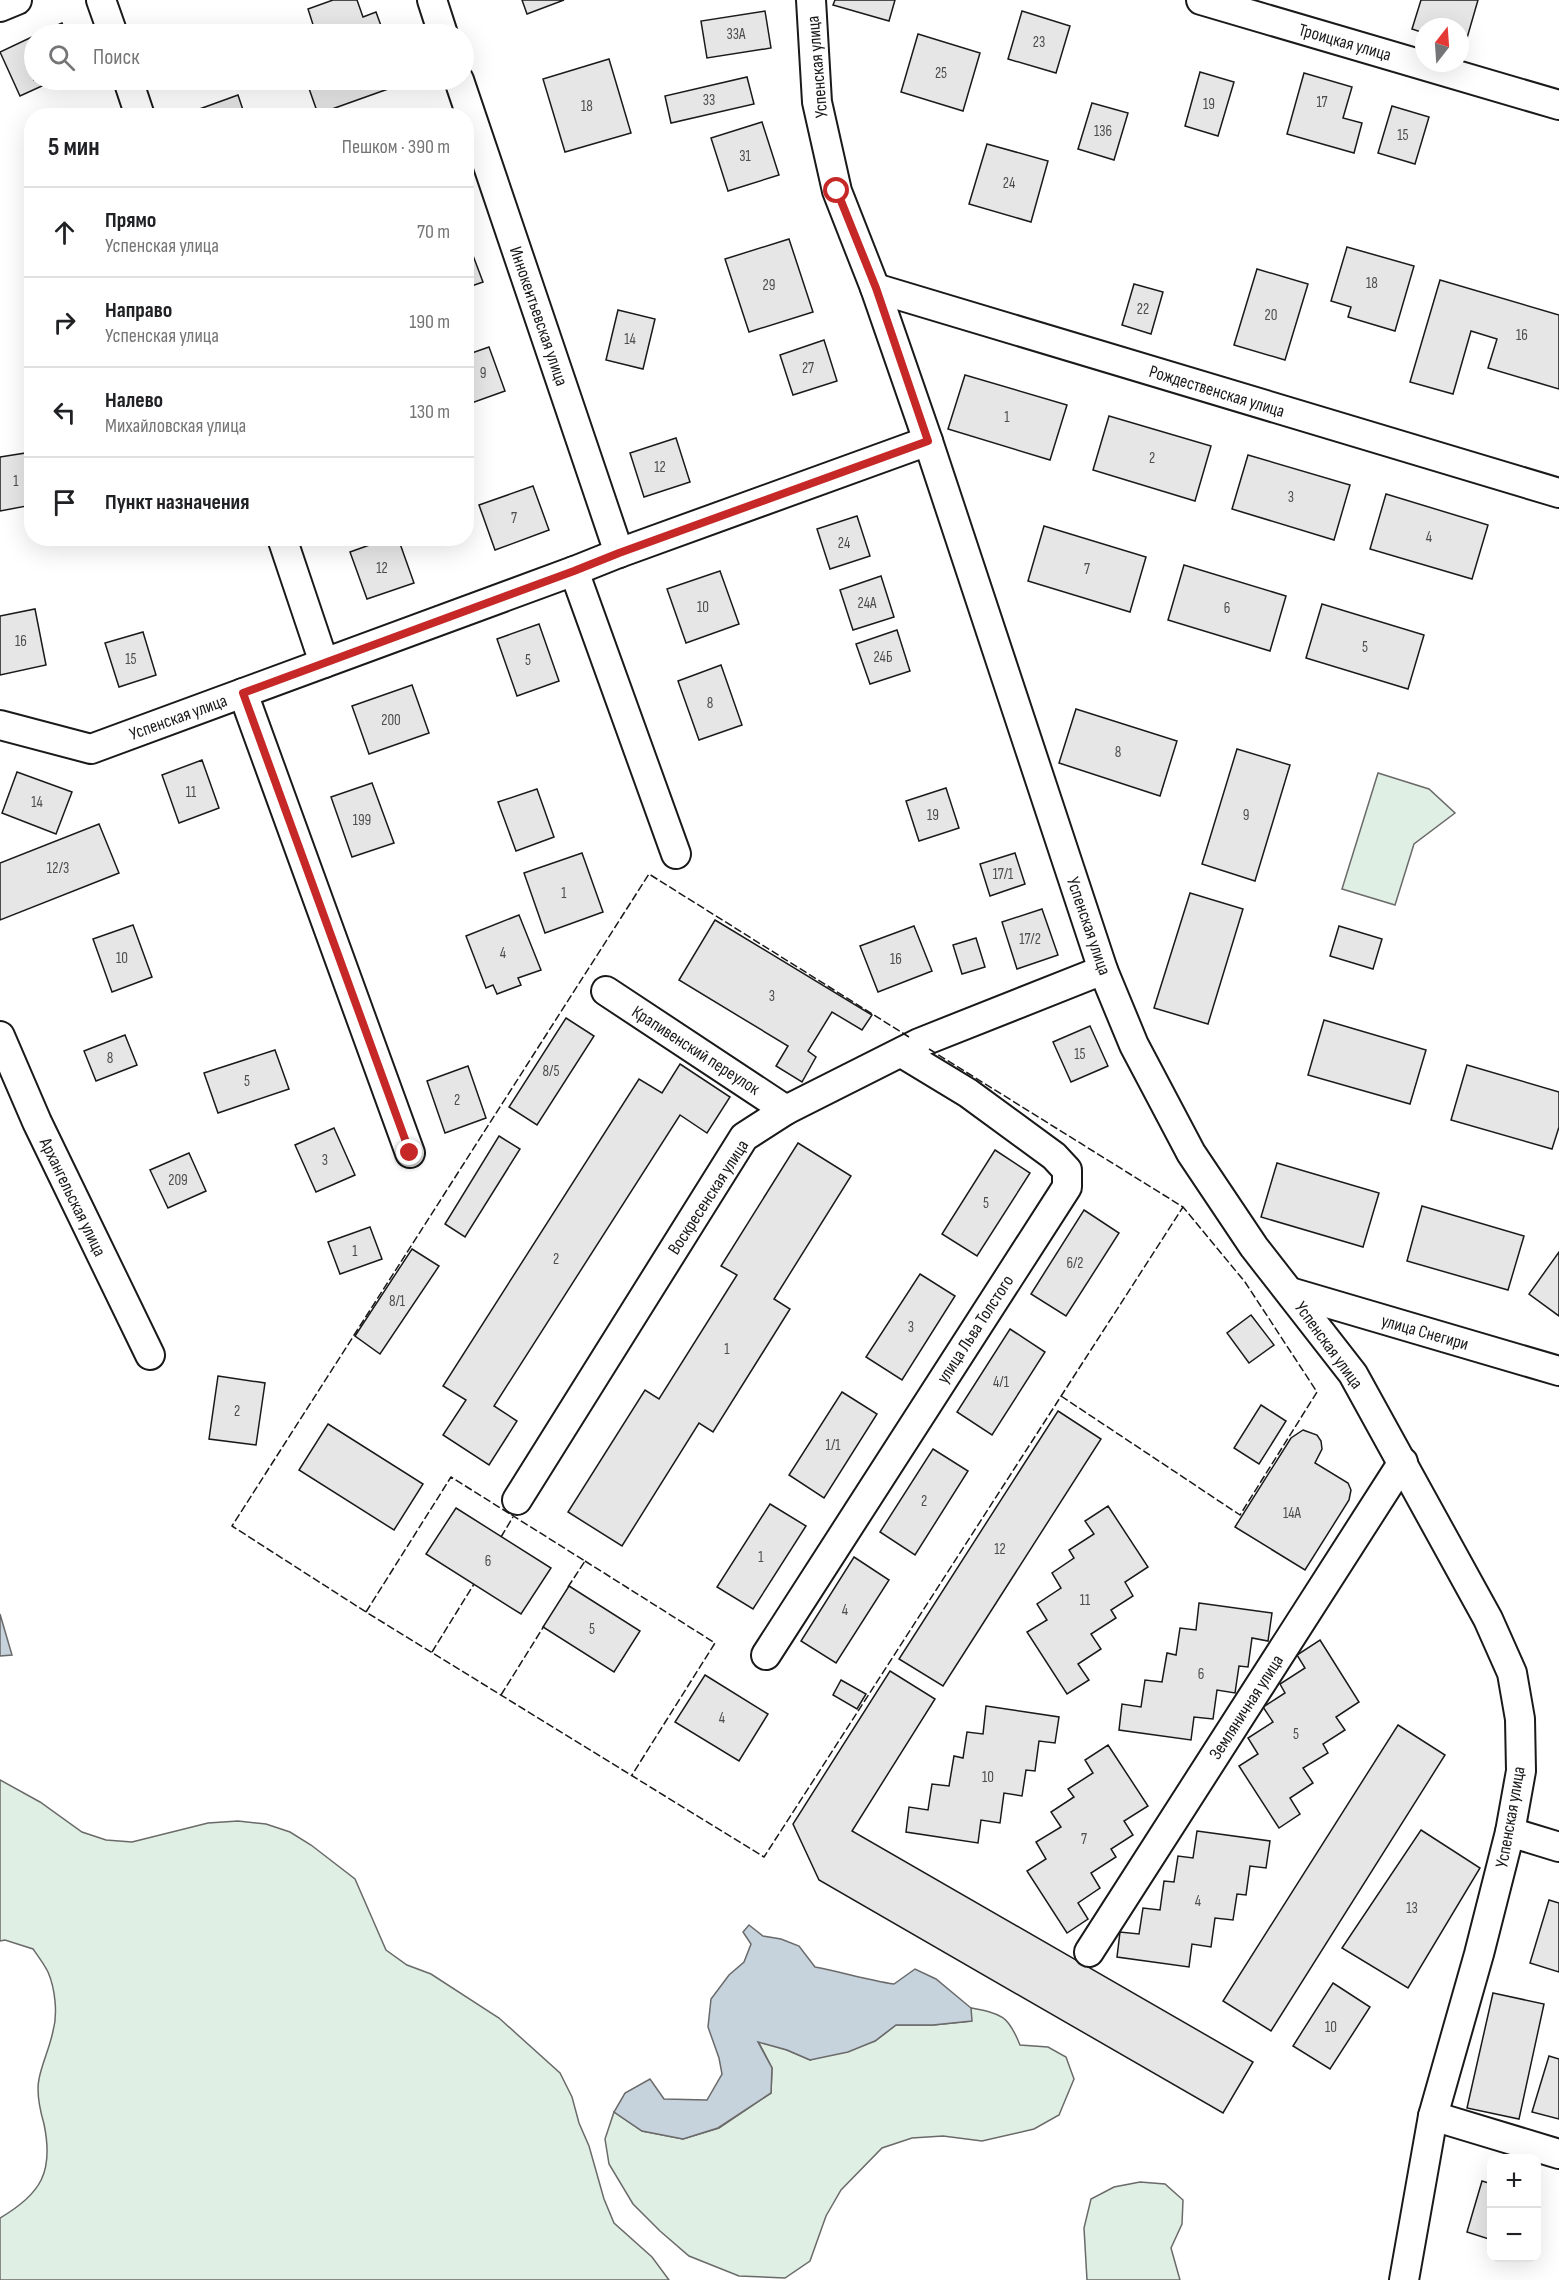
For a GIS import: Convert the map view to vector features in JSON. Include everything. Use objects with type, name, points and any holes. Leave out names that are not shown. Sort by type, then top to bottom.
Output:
[{"type":"street","points":[[0,8],[18,0]]},
{"type":"street","points":[[101,0],[109,24]]},
{"type":"street","points":[[432,0],[440,24]]},
{"type":"street","name":"Успенская улица","points":[[812,0],[817,102],[837,191],[876,288],[1103,970],[1134,1045],[1191,1153],[1254,1247],[1353,1374],[1488,1619],[1512,1673],[1520,1719],[1521,1771],[1510,1832],[1433,2116],[1404,2280]]},
{"type":"street","name":"Троицкая улица","points":[[1201,0],[1559,105]]},
{"type":"street","points":[[131,90],[137,108]]},
{"type":"street","name":"Иннокентьевская улица","points":[[462,90],[468,108]]},
{"type":"street","name":"Иннокентьевская улица","points":[[474,124],[619,553]]},
{"type":"street","name":"Рождественская улица","points":[[876,288],[1559,493]]},
{"type":"street","name":"Успенская улица","points":[[0,725],[91,749],[928,441]]},
{"type":"street","points":[[285,546],[324,663]]},
{"type":"street","points":[[574,571],[676,854]]},
{"type":"street","points":[[243,693],[410,1153]]},
{"type":"street","name":"Воскресенская улица","points":[[517,1500],[744,1137],[786,1110],[919,1043],[1103,970]]},
{"type":"street","name":"Крапивенский переулок","points":[[606,991],[786,1110]]},
{"type":"street","name":"Архангельская улица","points":[[0,1036],[37,1122],[150,1355]]},
{"type":"street","name":"улица Льва Толстого","points":[[766,1655],[1067,1186],[1067,1170],[1054,1156],[968,1093],[902,1053]]},
{"type":"street","name":"улица Снегири","points":[[1290,1292],[1559,1371]]},
{"type":"street","name":"Земляничная улица","points":[[1089,1952],[1403,1462]]},
{"type":"street","points":[[1510,1832],[1559,1847]]},
{"type":"street","points":[[1433,2116],[1559,2154]]},
{"type":"green space","points":[[1378,773],[1429,789],[1455,813],[1414,844],[1395,905],[1342,889]]},
{"type":"green space","points":[[0,1780],[40,1802],[82,1832],[106,1840],[132,1842],[208,1823],[238,1821],[266,1824],[290,1832],[311,1845],[355,1879],[386,1950],[407,1965],[431,1974],[499,2018],[560,2073],[572,2097],[604,2199],[614,2223],[652,2257],[669,2280],[0,2280],[0,2218],[26,2200],[35,2190],[45,2169],[47,2141],[39,2102],[38,2084],[55,2024],[55,2009],[54,1993],[48,1972],[33,1949],[5,1940],[0,1941]]},
{"type":"green space","points":[[971,2008],[997,2014],[1003,2018],[1012,2027],[1020,2045],[1048,2047],[1066,2057],[1074,2079],[1059,2115],[1034,2129],[982,2141],[943,2136],[912,2138],[882,2148],[841,2190],[826,2216],[810,2261],[785,2278],[739,2276],[689,2256],[633,2204],[609,2164],[605,2139],[614,2112],[642,2131],[683,2139],[719,2128],[771,2093],[772,2068],[758,2041],[810,2060],[875,2041],[896,2025],[933,2025],[971,2021]]},
{"type":"green space","points":[[1140,2182],[1165,2184],[1183,2200],[1182,2224],[1171,2248],[1180,2280],[1087,2280],[1084,2228],[1091,2199],[1114,2187]]},
{"type":"shaded area","points":[[0,1614],[12,1655],[0,1656]]},
{"type":"shaded area","points":[[749,1925],[763,1936],[781,1939],[799,1946],[815,1967],[894,1984],[915,1969],[936,1979],[971,2008],[972,2021],[933,2025],[896,2025],[875,2041],[848,2052],[810,2060],[787,2050],[758,2042],[772,2068],[771,2093],[718,2128],[683,2139],[642,2131],[614,2112],[625,2093],[650,2079],[664,2099],[707,2100],[722,2074],[708,2027],[711,1999],[729,1975],[744,1962],[751,1944],[743,1932]]},
{"type":"building","points":[[333,0],[357,0],[363,17],[376,12],[380,24],[313,24],[308,9]]},
{"type":"building","points":[[522,0],[564,0],[527,14]]},
{"type":"building","points":[[835,0],[895,0],[889,21],[833,5]]},
{"type":"building","points":[[1421,0],[1478,0],[1469,31],[1469,18],[1415,18]]},
{"type":"building","points":[[765,11],[771,48],[707,58],[701,21]]},
{"type":"building","points":[[1022,11],[1070,26],[1056,73],[1008,59]]},
{"type":"building","points":[[918,34],[980,53],[963,111],[901,92]]},
{"type":"building","points":[[24,41],[24,90],[33,90],[20,96],[0,52]]},
{"type":"building","points":[[609,59],[631,133],[565,152],[543,79]]},
{"type":"building","points":[[1200,72],[1234,82],[1218,136],[1185,126]]},
{"type":"building","points":[[1304,73],[1352,87],[1343,118],[1362,123],[1354,153],[1287,134]]},
{"type":"building","points":[[747,77],[754,104],[671,123],[665,96]]},
{"type":"building","points":[[310,90],[385,90],[335,108],[316,108]]},
{"type":"building","points":[[238,95],[242,108],[202,108]]},
{"type":"building","points":[[1092,103],[1128,113],[1114,160],[1078,149]]},
{"type":"building","points":[[1392,106],[1429,117],[1415,164],[1378,153]]},
{"type":"building","points":[[762,122],[779,175],[728,191],[711,138]]},
{"type":"building","points":[[987,144],[1048,161],[1031,222],[969,204]]},
{"type":"building","points":[[789,239],[813,312],[749,332],[725,259]]},
{"type":"building","points":[[1347,247],[1414,266],[1395,331],[1348,317],[1351,307],[1331,301]]},
{"type":"building","points":[[474,258],[483,282],[474,285]]},
{"type":"building","points":[[1257,269],[1308,284],[1285,360],[1234,345]]},
{"type":"building","points":[[1440,280],[1559,315],[1559,389],[1488,368],[1497,339],[1471,331],[1453,394],[1410,382]]},
{"type":"building","points":[[1134,284],[1163,292],[1151,334],[1122,325]]},
{"type":"building","points":[[618,310],[655,319],[643,369],[606,360]]},
{"type":"building","points":[[824,340],[837,381],[793,395],[780,355]]},
{"type":"building","points":[[489,347],[505,391],[474,402],[474,352]]},
{"type":"building","points":[[965,375],[1067,405],[1050,460],[948,429]]},
{"type":"building","points":[[1109,416],[1211,446],[1195,501],[1093,470]]},
{"type":"building","points":[[676,438],[690,482],[644,497],[630,453]]},
{"type":"building","points":[[24,453],[24,506],[0,511],[0,457]]},
{"type":"building","points":[[1248,455],[1350,485],[1334,540],[1232,509]]},
{"type":"building","points":[[533,486],[549,530],[495,550],[479,505]]},
{"type":"building","points":[[1386,494],[1488,525],[1472,579],[1370,549]]},
{"type":"building","points":[[857,516],[870,556],[830,569],[817,529]]},
{"type":"building","points":[[1044,526],[1146,557],[1130,612],[1028,581]]},
{"type":"building","points":[[367,546],[401,546],[414,583],[367,599],[350,552]]},
{"type":"building","points":[[1184,565],[1286,596],[1270,651],[1168,620]]},
{"type":"building","points":[[720,571],[739,624],[686,643],[667,589]]},
{"type":"building","points":[[881,576],[894,617],[853,630],[840,590]]},
{"type":"building","points":[[1322,604],[1424,635],[1408,689],[1306,658]]},
{"type":"building","points":[[35,609],[46,665],[0,675],[0,616]]},
{"type":"building","points":[[539,624],[559,681],[517,696],[497,639]]},
{"type":"building","points":[[897,630],[910,671],[870,684],[856,644]]},
{"type":"building","points":[[143,632],[156,675],[119,687],[105,643]]},
{"type":"building","points":[[721,665],[742,725],[699,740],[678,681]]},
{"type":"building","points":[[412,685],[429,733],[369,754],[352,706]]},
{"type":"building","points":[[1076,709],[1177,741],[1160,796],[1059,763]]},
{"type":"building","points":[[1237,749],[1290,765],[1255,881],[1202,864]]},
{"type":"building","points":[[202,760],[219,808],[179,823],[162,775]]},
{"type":"building","points":[[17,772],[72,792],[56,834],[2,813]]},
{"type":"building","points":[[372,783],[394,843],[352,857],[331,797]]},
{"type":"building","points":[[946,788],[959,828],[919,841],[906,801]]},
{"type":"building","points":[[537,789],[554,837],[516,851],[498,802]]},
{"type":"building","points":[[99,824],[119,873],[0,920],[0,863]]},
{"type":"building","points":[[582,853],[603,912],[545,933],[524,873]]},
{"type":"building","points":[[1015,853],[1025,884],[990,896],[980,864]]},
{"type":"building","points":[[1190,893],[1243,909],[1208,1024],[1154,1008]]},
{"type":"building","points":[[1042,909],[1058,955],[1017,969],[1002,922]]},
{"type":"building","points":[[519,915],[541,970],[518,978],[521,985],[497,994],[493,985],[486,988],[466,936]]},
{"type":"building","points":[[715,920],[872,1015],[862,1030],[832,1012],[808,1051],[816,1057],[802,1082],[776,1066],[788,1046],[679,980]]},
{"type":"building","points":[[133,925],[152,977],[112,992],[93,939]]},
{"type":"building","points":[[914,926],[932,971],[878,992],[860,946]]},
{"type":"building","points":[[1339,926],[1382,939],[1373,969],[1330,956]]},
{"type":"building","points":[[976,938],[985,967],[962,974],[953,945]]},
{"type":"building","points":[[566,1018],[594,1036],[537,1125],[509,1107]]},
{"type":"building","points":[[1324,1020],[1426,1050],[1410,1104],[1308,1075]]},
{"type":"building","points":[[1090,1026],[1108,1066],[1071,1082],[1053,1042]]},
{"type":"building","points":[[125,1035],[137,1065],[96,1081],[84,1051]]},
{"type":"building","points":[[275,1050],[289,1089],[218,1113],[204,1073]]},
{"type":"building","points":[[680,1064],[730,1097],[707,1133],[680,1115],[494,1406],[517,1421],[489,1465],[443,1435],[466,1400],[443,1386],[639,1079],[662,1093]]},
{"type":"building","points":[[1467,1065],[1559,1092],[1559,1127],[1552,1149],[1451,1120]]},
{"type":"building","points":[[468,1066],[486,1118],[445,1133],[427,1081]]},
{"type":"building","points":[[334,1128],[355,1175],[316,1192],[295,1145]]},
{"type":"building","points":[[499,1136],[520,1149],[465,1237],[445,1224]]},
{"type":"building","points":[[798,1143],[851,1176],[774,1299],[790,1309],[713,1432],[699,1423],[622,1546],[568,1512],[645,1390],[659,1399],[737,1275],[721,1266]]},
{"type":"building","points":[[995,1150],[1030,1173],[977,1256],[942,1234]]},
{"type":"building","points":[[189,1153],[206,1191],[168,1208],[150,1170]]},
{"type":"building","points":[[1277,1163],[1379,1193],[1363,1247],[1261,1217]]},
{"type":"building","points":[[1422,1206],[1524,1236],[1508,1290],[1407,1261]]},
{"type":"building","points":[[1084,1210],[1119,1233],[1066,1316],[1031,1294]]},
{"type":"building","points":[[370,1227],[382,1259],[340,1274],[328,1242]]},
{"type":"building","points":[[412,1249],[439,1266],[380,1354],[355,1336]]},
{"type":"building","points":[[1559,1252],[1559,1316],[1529,1294]]},
{"type":"building","points":[[920,1274],[955,1296],[902,1380],[866,1357]]},
{"type":"building","points":[[1251,1315],[1274,1345],[1249,1363],[1227,1333]]},
{"type":"building","points":[[1010,1329],[1045,1352],[992,1435],[957,1412]]},
{"type":"building","points":[[218,1376],[265,1383],[256,1445],[209,1439]]},
{"type":"building","points":[[842,1392],[877,1414],[824,1498],[789,1475]]},
{"type":"building","points":[[1261,1405],[1286,1421],[1259,1464],[1234,1448]]},
{"type":"building","points":[[1058,1411],[1101,1439],[943,1686],[899,1659]]},
{"type":"building","points":[[328,1424],[423,1484],[394,1530],[299,1470]]},
{"type":"building","points":[[1303,1430],[1317,1435],[1321,1441],[1322,1449],[1315,1463],[1348,1483],[1351,1490],[1349,1500],[1305,1570],[1235,1527],[1291,1438]]},
{"type":"building","points":[[933,1449],[968,1471],[915,1555],[880,1532]]},
{"type":"building","points":[[770,1504],[806,1526],[753,1609],[717,1587]]},
{"type":"building","points":[[1108,1506],[1148,1567],[1125,1582],[1133,1596],[1111,1610],[1116,1618],[1091,1634],[1101,1649],[1078,1664],[1089,1680],[1067,1694],[1027,1632],[1047,1620],[1037,1604],[1061,1588],[1052,1573],[1074,1558],[1069,1550],[1094,1534],[1085,1521]]},
{"type":"building","points":[[456,1508],[551,1568],[521,1614],[426,1554]]},
{"type":"building","points":[[854,1557],[889,1580],[836,1663],[801,1641]]},
{"type":"building","points":[[569,1586],[640,1631],[614,1672],[543,1627]]},
{"type":"building","points":[[1199,1603],[1272,1613],[1268,1641],[1252,1638],[1248,1667],[1239,1666],[1235,1693],[1217,1690],[1213,1719],[1194,1717],[1191,1740],[1119,1730],[1122,1704],[1141,1707],[1145,1680],[1162,1682],[1167,1653],[1176,1655],[1180,1628],[1196,1630]]},
{"type":"building","points":[[1320,1640],[1359,1702],[1336,1717],[1345,1730],[1323,1744],[1328,1753],[1303,1768],[1313,1783],[1290,1798],[1300,1814],[1279,1828],[1239,1766],[1258,1754],[1248,1738],[1273,1722],[1263,1707],[1285,1693],[1280,1684],[1305,1668],[1297,1655]]},
{"type":"building","points":[[890,1671],[935,1699],[852,1831],[1253,2062],[1223,2113],[819,1880],[793,1824]]},
{"type":"building","points":[[705,1675],[768,1714],[739,1761],[675,1722]]},
{"type":"building","points":[[841,1680],[866,1694],[857,1709],[833,1695]]},
{"type":"building","points":[[986,1706],[1059,1717],[1055,1743],[1039,1741],[1035,1771],[1026,1770],[1022,1796],[1004,1793],[1000,1823],[981,1820],[978,1843],[906,1832],[909,1807],[928,1810],[932,1784],[949,1786],[954,1756],[963,1758],[967,1732],[983,1734]]},
{"type":"building","points":[[1398,1725],[1445,1755],[1271,2031],[1223,2001]]},
{"type":"building","points":[[1108,1745],[1148,1806],[1124,1821],[1133,1835],[1111,1849],[1116,1857],[1091,1873],[1100,1888],[1078,1903],[1088,1919],[1067,1933],[1027,1871],[1046,1859],[1036,1842],[1061,1827],[1051,1812],[1074,1797],[1068,1789],[1093,1773],[1085,1760]]},
{"type":"building","points":[[1421,1830],[1480,1868],[1408,1988],[1342,1948]]},
{"type":"building","points":[[1197,1831],[1270,1841],[1266,1868],[1250,1866],[1246,1895],[1237,1894],[1233,1920],[1215,1918],[1211,1947],[1192,1944],[1189,1967],[1117,1957],[1120,1932],[1139,1934],[1143,1908],[1160,1910],[1164,1881],[1174,1882],[1178,1856],[1193,1858]]},
{"type":"building","points":[[1549,1900],[1559,1903],[1559,1972],[1530,1963]]},
{"type":"building","points":[[1333,1983],[1370,2007],[1330,2069],[1293,2046]]},
{"type":"building","points":[[1493,1993],[1544,2004],[1519,2119],[1467,2108]]},
{"type":"building","points":[[1549,2056],[1559,2059],[1559,2119],[1532,2112]]},
{"type":"building","points":[[1482,2181],[1487,2182],[1487,2238],[1467,2232]]},
{"type":"fence","points":[[909,1037],[649,874],[232,1526],[366,1612],[764,1857],[1183,1207]]},
{"type":"fence","points":[[929,1049],[1183,1207],[1245,1282],[1317,1392],[1240,1515],[1061,1396]]},
{"type":"fence","points":[[366,1612],[451,1477],[585,1561],[568,1587]]},
{"type":"fence","points":[[501,1537],[513,1517]]},
{"type":"fence","points":[[585,1561],[715,1643],[632,1775]]},
{"type":"fence","points":[[432,1652],[474,1584]]},
{"type":"fence","points":[[501,1695],[544,1626]]},
{"type":"route","points":[[410,1153],[243,693],[928,441],[876,288],[837,191]]}]
